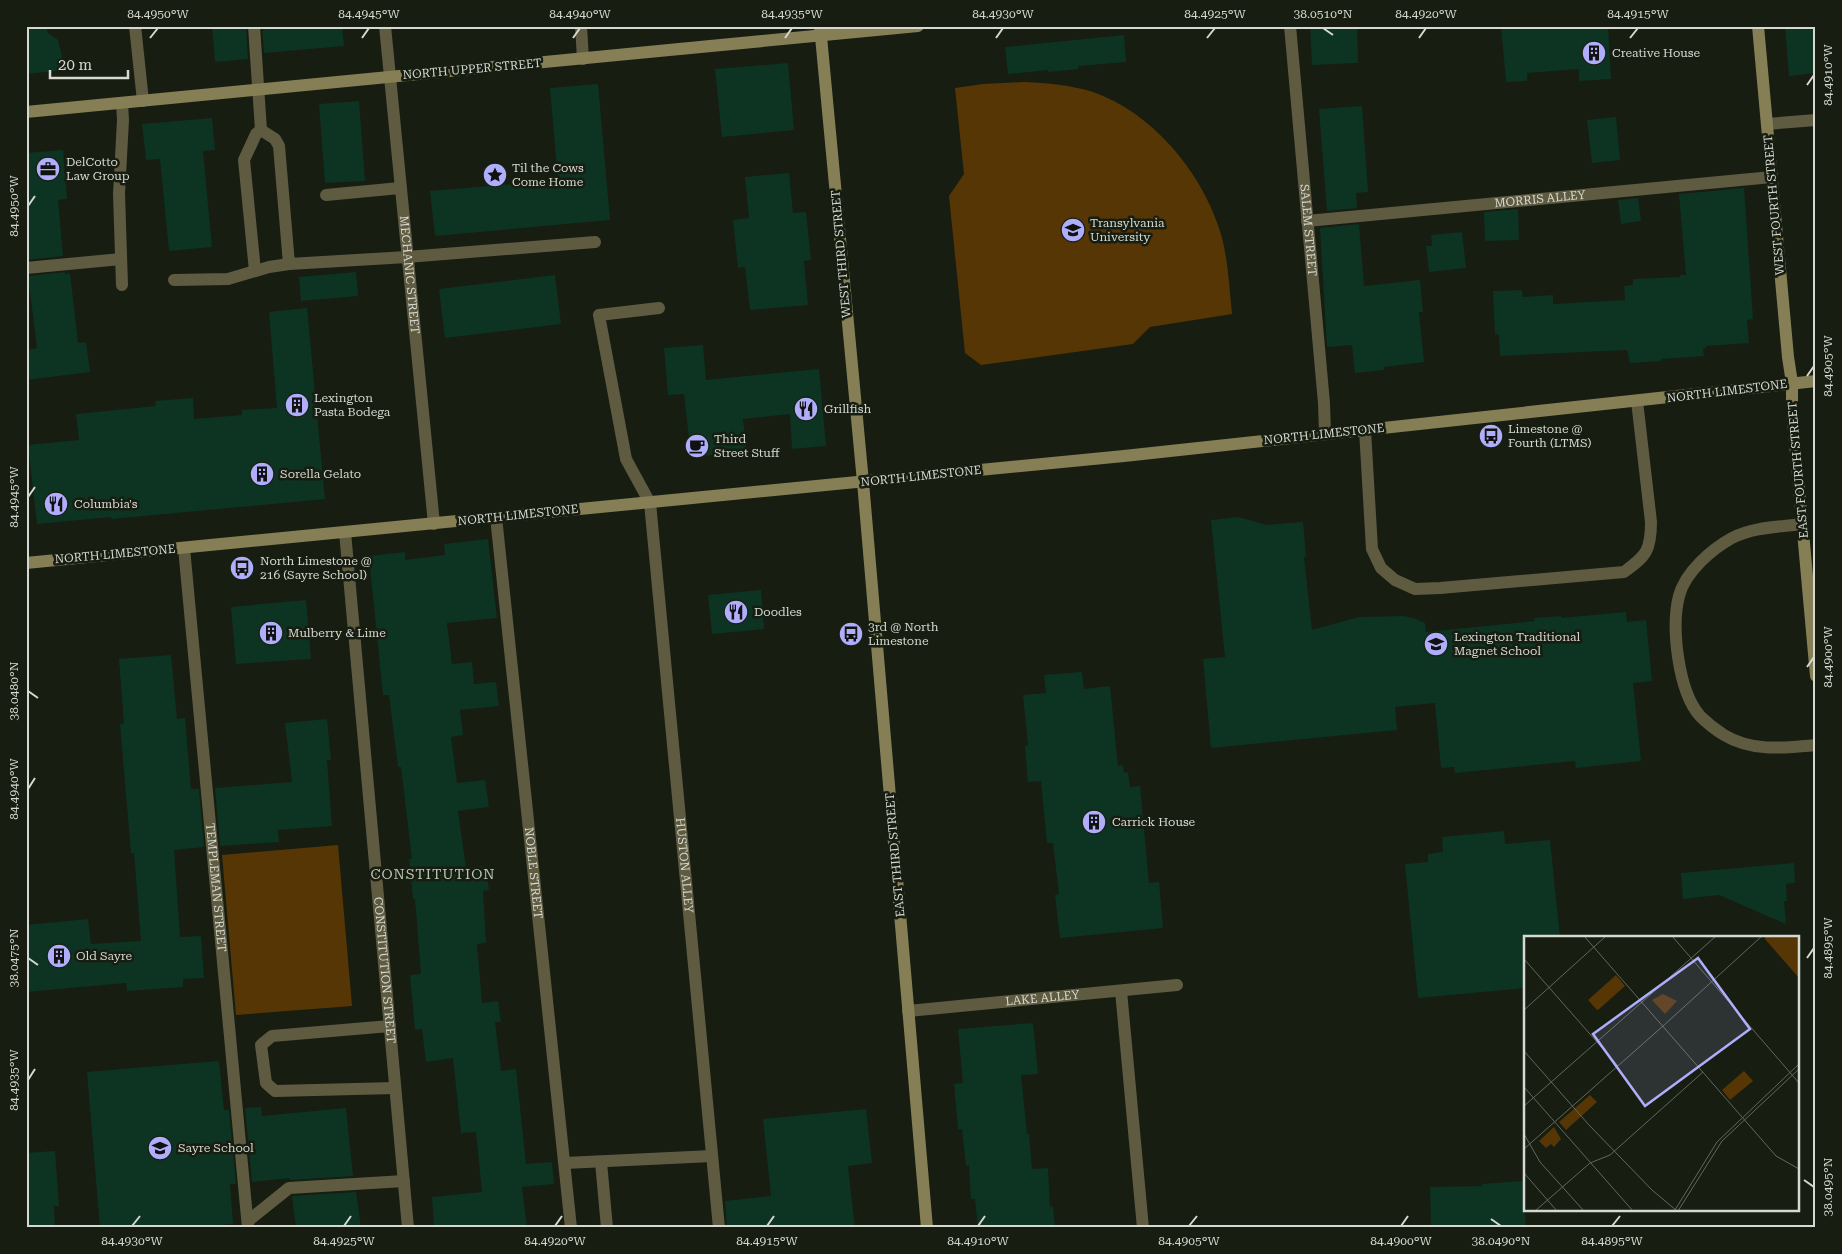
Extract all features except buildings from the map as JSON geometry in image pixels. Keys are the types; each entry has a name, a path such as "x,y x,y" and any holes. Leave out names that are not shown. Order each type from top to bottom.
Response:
{"main road":[{"name":"NORTH UPPER STREET","path":"26,112 583,59 820,31 918,26"},
{"name":"WEST FOURTH STREET","path":"1758,26 1788,357 1792,383"},
{"name":"WEST THIRD STREET","path":"820,31 863,482"},
{"name":"NORTH LIMESTONE","path":"26,563 1124,456 1816,380"},
{"name":"EAST FOURTH STREET","path":"1792,383 1802,524 1812,585 1816,676"},
{"name":"EAST THIRD STREET","path":"863,482 927,1228"}],"street":[{"path":"135,26 143,101"},
{"path":"254,26 261,130"},
{"name":"MECHANIC STREET","path":"384,26 434,524"},
{"path":"581,26 583,59"},
{"name":"SALEM STREET","path":"1290,26 1324,403 1325,434"},
{"path":"122,103 119,194 122,285"},
{"path":"1767,124 1816,120"},
{"path":"261,130 276,139 279,146 289,264"},
{"path":"255,271 244,160 256,134 261,130"},
{"name":"MORRIS ALLEY","path":"1307,221 1772,177"},
{"path":"326,195 400,188"},
{"path":"174,280 228,279 269,266 289,264 595,242"},
{"path":"26,268 121,259"},
{"path":"650,503 626,460 599,315 659,308"},
{"path":"1365,430 1372,549 1381,568 1396,580 1415,589 1624,572 1643,558 1651,540 1637,401"},
{"name":"HUSTON ALLEY","path":"650,503 719,1228"},
{"name":"NOBLE STREET","path":"496,517 571,1228"},
{"path":"1802,524 1755,530 1733,537 1714,550 1693,570 1680,594 1675,628 1686,691 1699,716 1724,735 1756,747 1788,748 1816,744"},
{"name":"CONSTITUTION STREET","path":"345,532 408,1228"},
{"name":"TEMPLEMAN STREET","path":"184,548 248,1224"},
{"name":"LAKE ALLEY","path":"908,1011 1177,985"},
{"path":"1121,991 1143,1228"},
{"path":"390,1026 272,1036 261,1045 266,1083 275,1091 395,1088"},
{"path":"565,1163 712,1156"},
{"path":"600,1162 607,1228"},
{"path":"248,1224 289,1188 404,1181"}],"shaded area":[{"path":"1025,82 1076,88 1093,92 1114,101 1153,129 1171,146 1199,185 1211,206 1219,228 1226,259 1232,314 1150,327 1133,344 981,365 965,353 949,196 964,174 955,88 983,84"},
{"path":"338,845 352,1006 236,1015 222,855"}],"place":[{"name":"Creative House","path":"1594,53"},
{"name":"DelCotto Law Group","path":"48,169"},
{"name":"Til the Cows Come Home","path":"495,175"},
{"name":"Transylvania University","path":"1073,230"},
{"name":"Lexington Pasta Bodega","path":"297,405"},
{"name":"Grillfish","path":"806,409"},
{"name":"Limestone @ Fourth (LTMS)","path":"1491,436"},
{"name":"Third Street Stuff","path":"697,446"},
{"name":"Sorella Gelato","path":"262,474"},
{"name":"Columbia's","path":"56,504"},
{"name":"North Limestone @ 216 (Sayre School)","path":"242,568"},
{"name":"Doodles","path":"736,612"},
{"name":"Mulberry & Lime","path":"271,633"},
{"name":"3rd @ North Limestone","path":"851,634"},
{"name":"Lexington Traditional Magnet School","path":"1436,644"},
{"name":"Carrick House","path":"1094,822"},
{"name":"Old Sayre","path":"59,956"},
{"name":"Sayre School","path":"160,1148"}],"district":[{"name":"CONSTITUTION","path":"433,874"}]}
